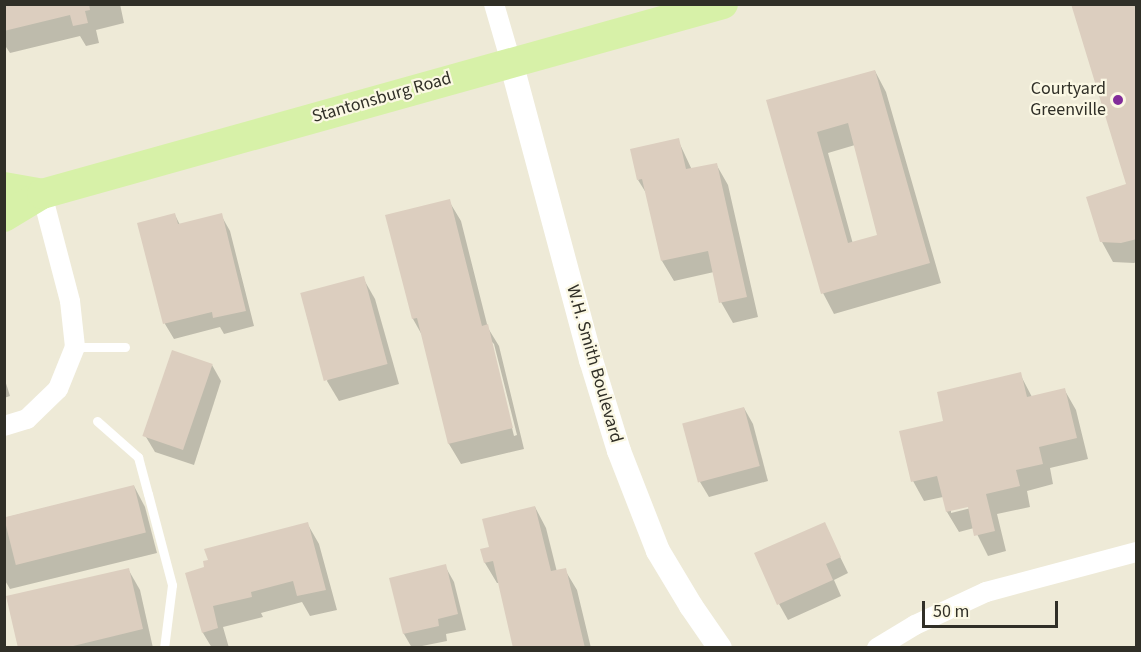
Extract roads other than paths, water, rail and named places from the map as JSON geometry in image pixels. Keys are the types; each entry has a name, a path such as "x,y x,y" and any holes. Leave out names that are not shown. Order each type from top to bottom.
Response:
{"main road":[{"name":"Stantonsburg Road","path":"4,217 42,194 723,4"},
{"name":"Stantonsburg Road","path":"4,187 42,194"}],"street":[{"path":"494,4 511,62"},
{"name":"W.H. Smith Boulevard","path":"511,62 591,360 619,451 658,551 691,606 720,648"},
{"path":"4,426 27,419 58,389 75,347 70,301 42,194"},
{"path":"877,648 915,625 986,592 1137,552"}],"lane":[{"path":"75,347 125,347"},
{"path":"97,421 138,457 172,585 164,648"}],"place":[{"name":"Courtyard Greenville","path":"1118,100"}]}
